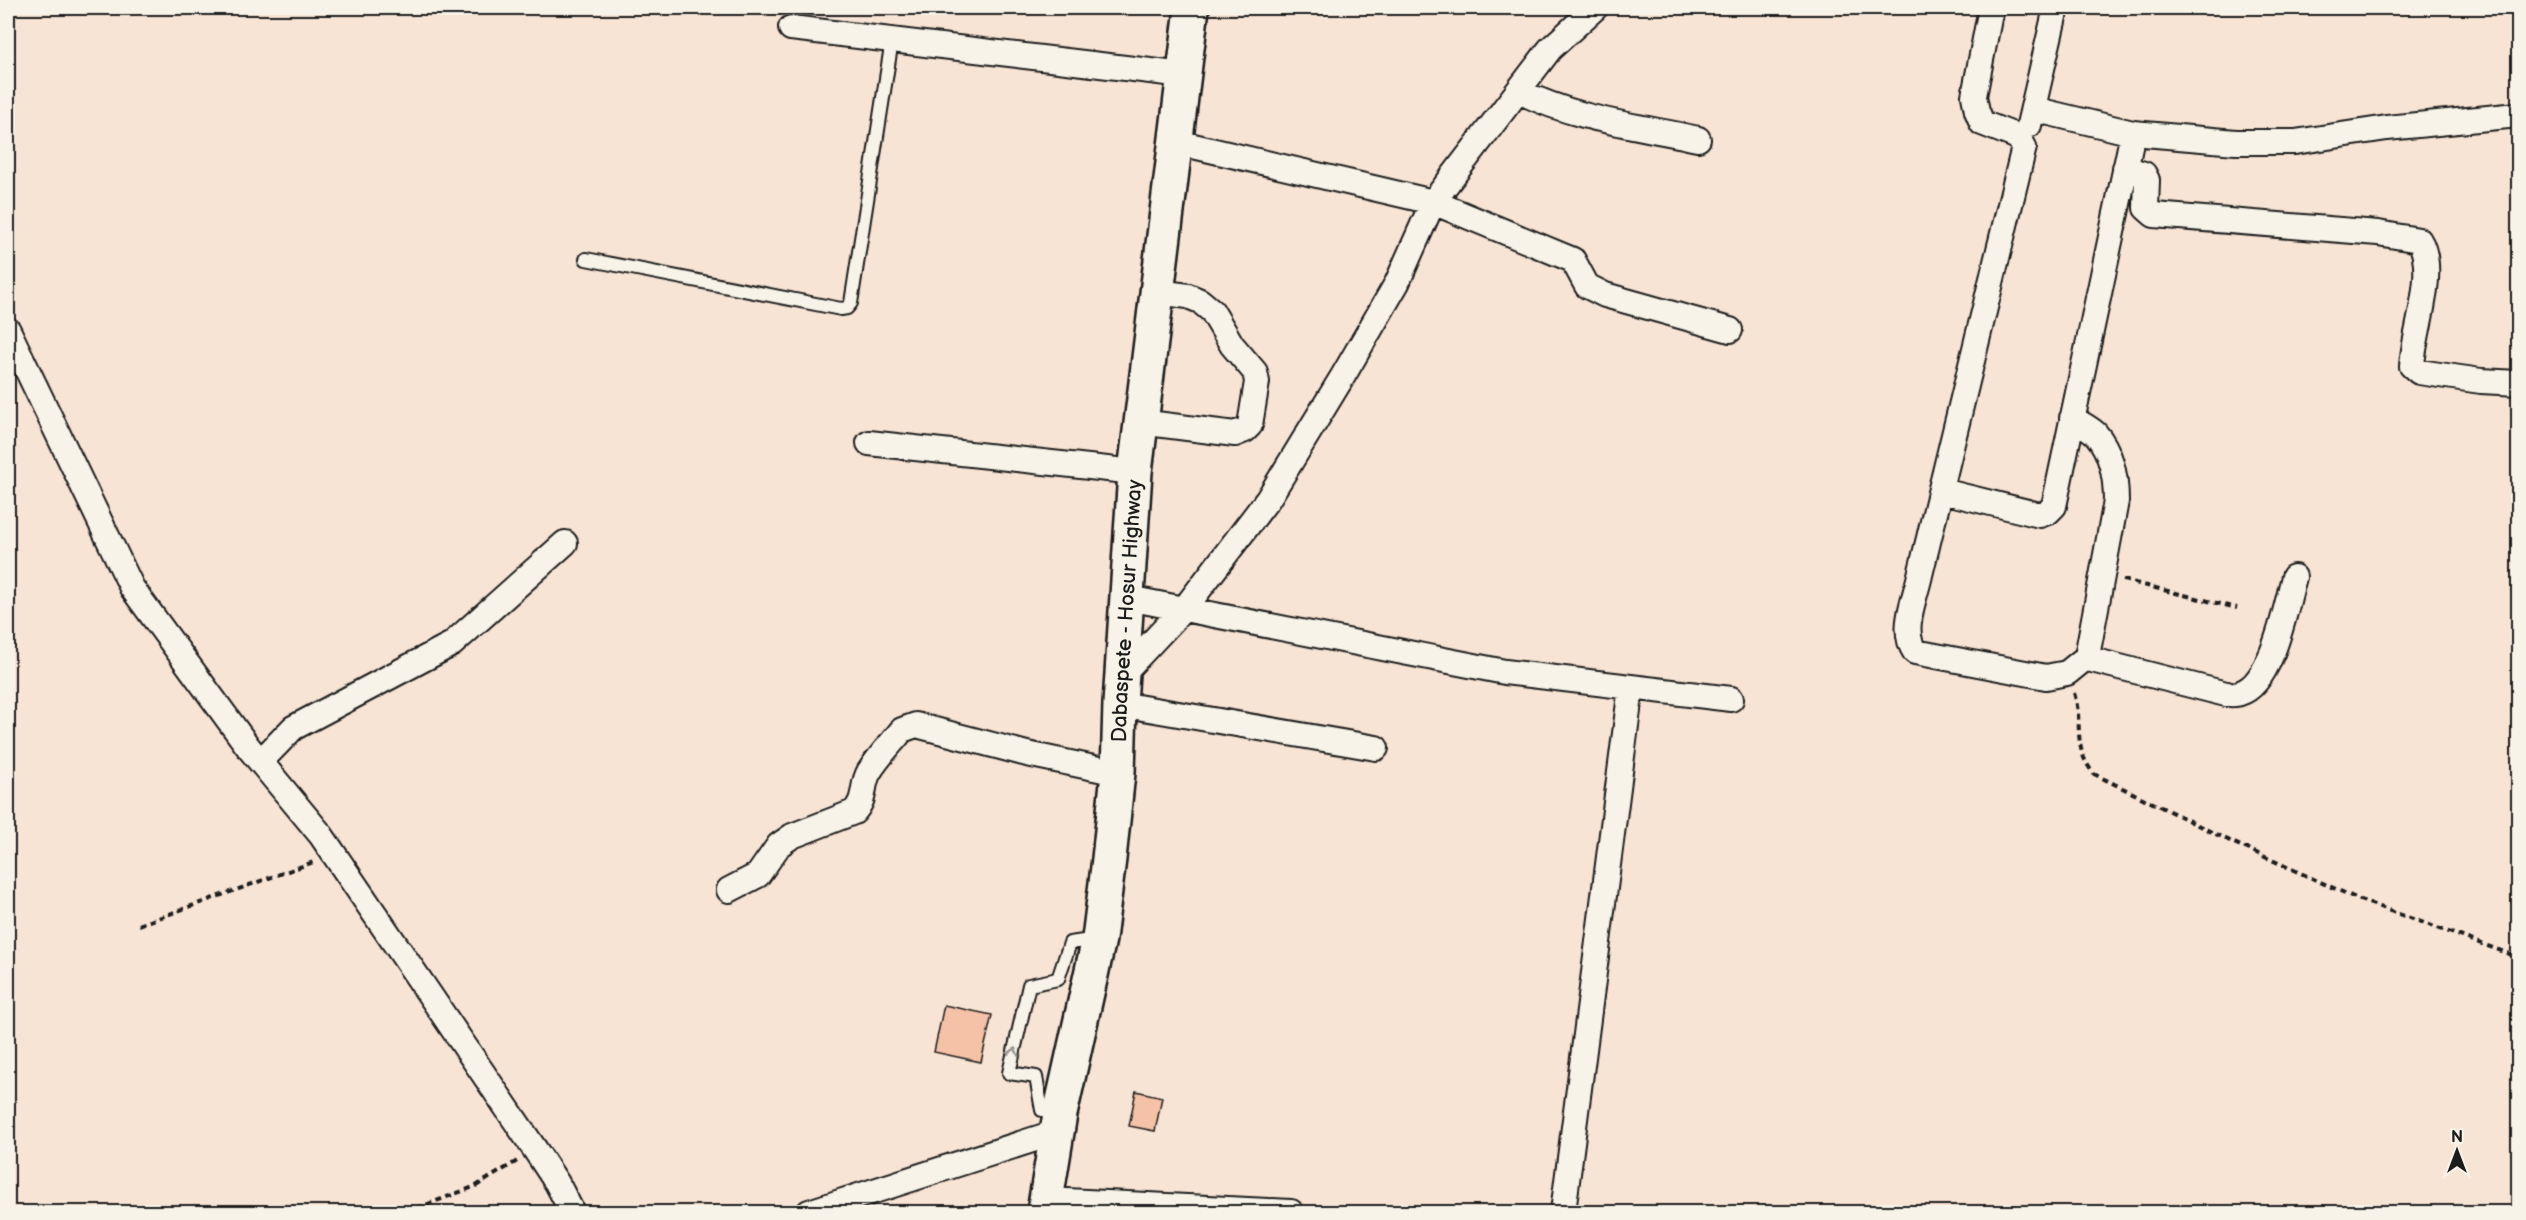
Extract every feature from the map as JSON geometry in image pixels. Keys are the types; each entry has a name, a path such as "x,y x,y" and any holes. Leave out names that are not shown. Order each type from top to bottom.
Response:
{"highway":[{"name":"Dabaspete - Hosur Highway","path":"1045,1206 1059,1123 1099,939 1118,773 1120,704 1124,672 1135,472 1191,8"}],"street":[{"path":"1124,672 1188,604 1268,499 1397,283 1433,202 1550,49 1594,8"},
{"path":"1991,8 1974,96 1977,111 1983,123 2018,137 2024,147"},
{"path":"2056,8 1907,632 1909,643 1915,652 2046,677 2067,673 2088,656 2116,501 2116,485 2110,459 2095,434 2072,418"},
{"path":"791,28 1184,75"},
{"path":"1520,91 1548,105 1589,118 1637,125 1698,139"},
{"path":"2033,109 2133,133 2236,142 2295,142 2387,128 2518,115"},
{"path":"1942,491 2040,515 2048,512 2054,506 2133,133"},
{"path":"1176,142 1433,202 1573,260 1587,286 1605,295 1730,330"},
{"path":"2125,168 2144,174 2147,180 2146,208 2154,215 2379,233 2419,240 2425,249 2426,273 2412,366 2419,372 2481,381 2518,383"},
{"path":"1140,422 1235,434 1245,430 1250,424 1257,382 1255,372 1232,345 1212,311 1188,296 1158,292"},
{"path":"8,330 132,588 249,748 334,854 557,1183 572,1212"},
{"path":"869,443 1135,472"},
{"path":"261,761 294,728 452,644 565,543"},
{"path":"2088,656 2092,660 2226,694 2239,694 2250,688 2270,663 2294,577"},
{"path":"1128,598 1505,672 1731,699"},
{"path":"1567,1212 1631,687"},
{"path":"1120,704 1376,748"},
{"path":"729,890 758,875 780,845 792,836 854,812 864,795 867,775 902,730 908,726 916,725 1118,773"},
{"path":"809,1212 1059,1123"},
{"path":"1045,1206 1291,1212"}],"lane":[{"path":"586,259 841,309 847,308 851,303 892,40"},
{"path":"1059,1123 1042,1110 1036,1077 1009,1072 1029,985 1058,979 1070,943 1099,939"}],"path":[{"path":"2102,575 2237,608"},
{"path":"2067,673 2079,718 2079,749 2084,762 2094,774 2232,842 2360,900 2518,957"},
{"path":"139,925 334,854"},
{"path":"406,1212 476,1186 506,1170 535,1150"}],"building":[{"path":"944,1005 992,1015 981,1062 934,1052"},
{"path":"1136,1091 1162,1097 1155,1131 1129,1126"}]}
